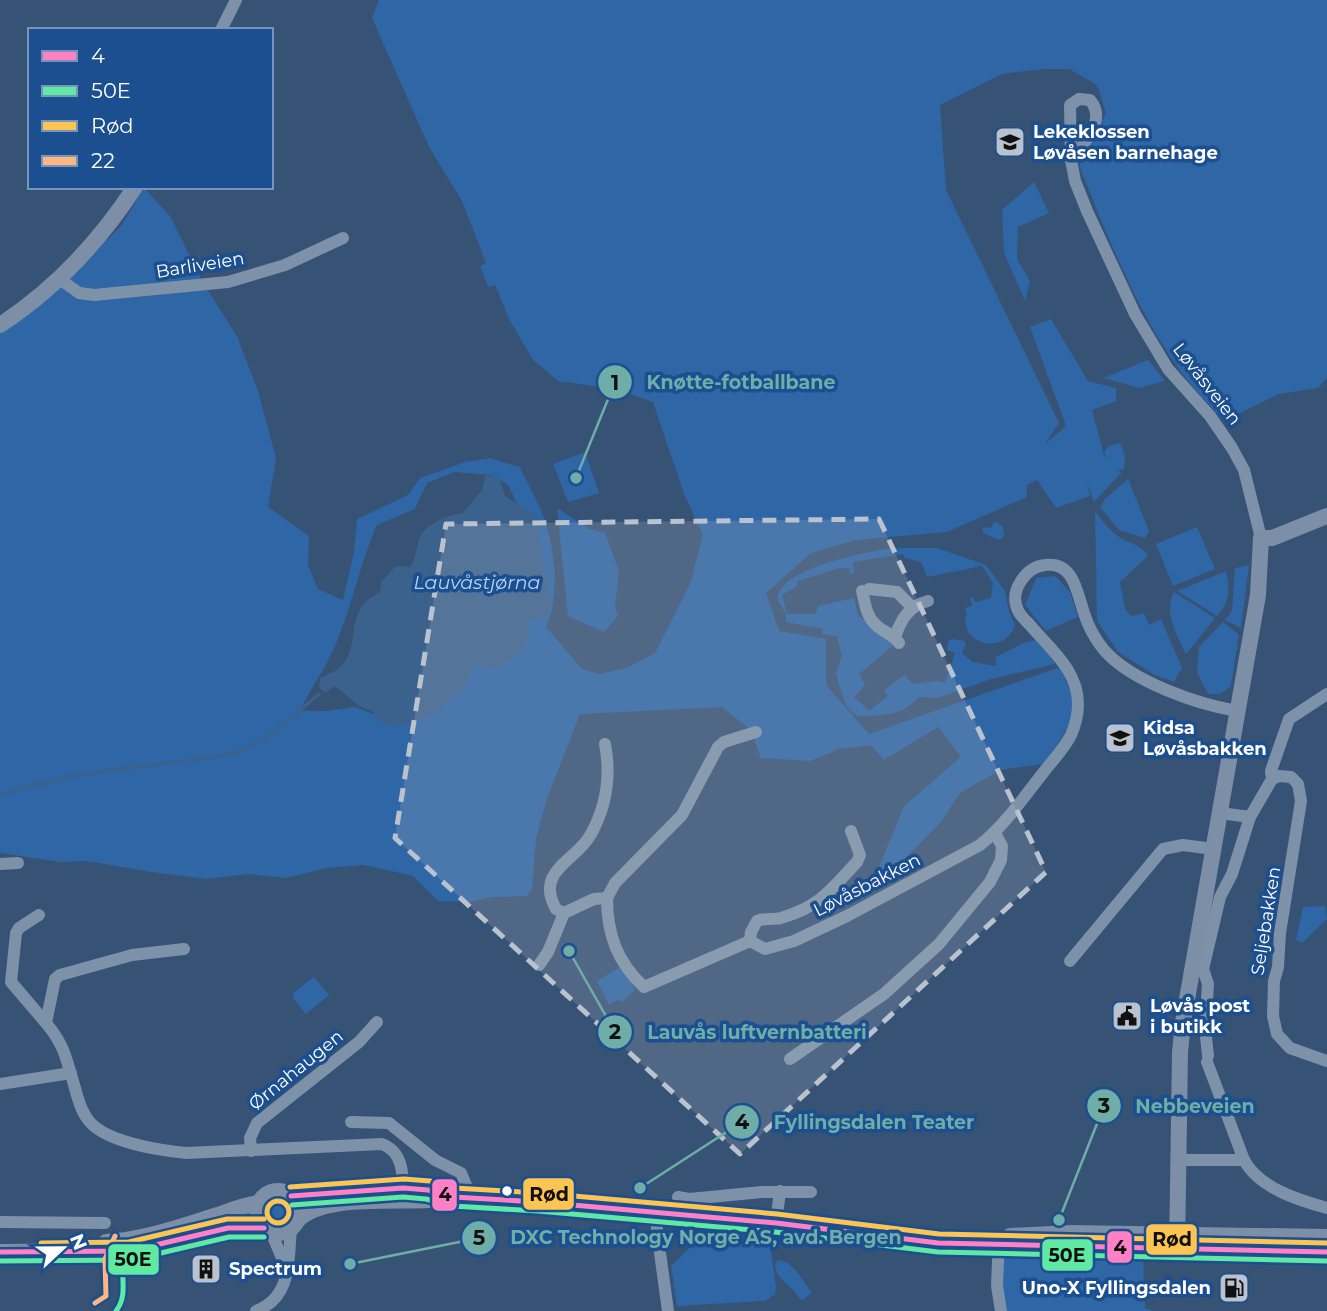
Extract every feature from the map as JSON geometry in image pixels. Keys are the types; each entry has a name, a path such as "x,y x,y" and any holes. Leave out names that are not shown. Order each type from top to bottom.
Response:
{"main road":[{"path":"0,325 61,280 107,227 134,189"},
{"path":"1261,538 1272,538 1327,516"},
{"name":"Løvåsveien","path":"1182,1240 1178,1160 1183,1022 1258,595 1261,538"},
{"path":"0,1252 130,1251 228,1228 281,1233 294,1225 306,1212 324,1206 428,1190 459,1197 776,1223 938,1243 1327,1237"},
{"path":"268,1230 258,1216 259,1203 266,1195 276,1192 290,1196 403,1195"},
{"path":"290,1196 298,1208 294,1225"},
{"path":"0,1242 121,1241 259,1203"},
{"path":"1182,1240 1327,1252"}],"street":[{"path":"222,28 236,0"},
{"name":"Løvåsveien","path":"1071,160 1075,181 1087,211 1135,314 1168,369 1210,416 1244,470 1261,538"},
{"name":"Barliveien","path":"61,280 79,293 94,295 228,282 285,265 343,237"},
{"name":"Løvåsbakken","path":"750,940 765,950 806,936 970,851 995,833 1064,747 1074,726 1078,709 1072,675 1016,606 1016,596 1023,578 1037,567 1046,564 1057,566 1069,575 1079,591 1083,612 1097,640 1113,659 1128,670 1173,691 1237,711"},
{"path":"913,608 897,592 865,590 866,608 874,624 897,640 902,618 913,608 928,601"},
{"path":"1327,694 1289,719 1271,771 1272,779 1250,817 1232,874 1220,897 1203,969 1208,984 1205,1027 1207,1059 1244,1160 1248,1167 1274,1188 1327,1208"},
{"path":"539,965 564,913 594,899 607,898 615,883 682,815 718,747 756,732"},
{"path":"564,913 560,912 553,902 550,887 553,874 584,845 592,832 608,786 609,770 605,744"},
{"name":"Seljebakken","path":"1272,779 1279,776 1290,777 1298,785 1301,801 1280,933 1278,967 1273,981 1275,1025 1277,1034 1290,1048 1327,1061"},
{"path":"1220,813 1250,817"},
{"name":"Løvåsbakken","path":"750,940 757,921 786,917 826,896 860,855 851,831"},
{"path":"790,1059 884,994 939,944 990,883 1002,853 1002,846 995,833"},
{"path":"1070,961 1163,849 1183,845 1213,849"},
{"path":"0,864 18,863"},
{"name":"Løvåsbakken","path":"607,898 611,939 631,972 644,987 750,940"},
{"path":"39,915 16,933 11,982 65,1050 84,1113 90,1122 107,1135 164,1151 186,1153 382,1144 391,1147 399,1159 403,1195"},
{"path":"46,1023 55,979 60,975 132,955 184,949"},
{"name":"Ørnahaugen","path":"251,1151 250,1138 257,1123 359,1042 377,1022"},
{"path":"0,1084 71,1073"},
{"path":"351,1122 389,1123 435,1160 461,1172 466,1185 459,1197"},
{"path":"1178,1160 1244,1160"},
{"path":"776,1223 780,1191"},
{"path":"678,1197 690,1199 780,1191 811,1192"},
{"path":"657,1213 668,1311"},
{"path":"0,1222 105,1223"},
{"path":"256,1311 270,1305 284,1287 294,1225"},
{"path":"268,1230 286,1269"},
{"path":"999,1241 997,1286 1001,1311"}],"highlighted area":[{"path":"879,519 1046,872 740,1154 395,838 446,524"}],"shaded area":[{"path":"379,0 1327,0 1327,378 1318,388 1279,394 1224,421 1181,372 1150,323 1112,245 1079,165 1106,113 1097,85 1069,69 1002,74 940,105 946,190 1059,423 1045,444 1066,426 1030,327 1051,319 1088,381 1116,388 1116,401 1092,410 1105,459 1105,451 1109,446 1120,443 1125,456 1124,469 1116,470 1122,472 1094,502 1087,483 1090,496 1056,508 1037,480 1027,485 1027,497 947,532 856,540 811,553 766,593 779,631 826,639 826,685 869,734 1060,667 1078,709 1043,764 1000,770 960,793 940,823 867,897 904,806 961,757 938,727 884,760 871,745 839,749 810,761 761,758 751,730 722,707 580,714 546,801 536,839 532,888 527,896 491,897 471,902 438,901 413,876 364,865 327,868 286,878 248,874 207,879 87,861 60,862 0,853 0,330 53,293 121,226 143,189 170,216 202,281 237,336 258,391 276,458 268,507 309,536 308,565 318,589 343,600 354,552 357,519 408,495 420,478 465,462 490,458 520,467 546,523 554,562 555,588 546,627 582,669 599,674 627,668 655,653 690,584 703,535 684,494 653,402 615,389 558,381 533,360 508,317 495,285 488,287 480,266 486,263 462,201 429,147 372,18","holes":["455,472 491,475 508,485 539,549 396,722 354,707 300,711 336,644 377,525 415,509 427,483"]},
{"path":"1034,182 1049,213 1018,227 1017,259 1030,281 1025,301 1004,253 1002,210"},
{"path":"1148,360 1165,381 1139,388 1103,378"},
{"path":"585,452 599,493 568,502 553,464"},
{"path":"1128,479 1149,531 1145,538 1119,530 1100,507 1105,499"},
{"path":"557,508 589,529 605,533 619,571 615,607 618,616 604,632 568,616"},
{"path":"1095,511 1115,534 1139,547 1148,556 1120,582 1125,609 1131,616 1144,613 1149,625 1161,619 1182,668 1174,682 1155,675 1118,652 1097,621"},
{"path":"994,522 1004,530 1004,536 999,540 983,533 983,527 991,528"},
{"path":"1197,527 1215,569 1173,586 1156,544"},
{"path":"894,548 937,548 986,565 1005,591 1015,625 1007,638 995,643 981,642 968,631 965,608 972,606 970,597 973,597 975,602 991,598 993,583 982,566 927,577 921,562 905,558 903,554 853,562 854,573 850,574 849,568 839,568 798,581 796,587 782,595 787,614 816,614 818,606 854,598 858,615 894,645 859,674 865,685 854,697 869,711 888,696 884,690 904,675 913,684 937,681 945,683 955,653 947,650 948,642 952,639 964,641 966,644 962,653 973,662 996,666 996,657 1035,640 1047,651 1055,664 991,679 937,698 919,697 912,704 891,714 857,716 847,707 836,673 842,656 837,636 822,634 823,629 786,622 786,614 777,599 781,589 801,573 851,556"},
{"path":"1249,565 1241,628 1225,620 1232,611 1235,568"},
{"path":"1226,571 1228,595 1217,616 1177,591"},
{"path":"1055,576 1070,592 1078,617 1046,631 1025,605 1036,578"},
{"path":"1174,592 1215,618 1186,654 1171,615"},
{"path":"1223,622 1239,635 1231,686 1220,694 1208,694 1197,673 1199,647"},
{"path":"1325,906 1327,919 1302,943 1296,940 1303,907"},
{"path":"623,965 635,990 623,1001 617,1000 609,1005 597,981"},
{"path":"314,977 329,995 306,1014 294,999 293,993"},
{"path":"278,1197 284,1198 292,1206 292,1218 284,1226 278,1227 272,1226 264,1218 263,1212 264,1206 272,1198"},
{"path":"696,1242 770,1245 775,1294 765,1301 677,1306 671,1266"},
{"path":"999,1246 1071,1247 1143,1257 1145,1308 1154,1311 1001,1311"},
{"path":"778,1260 794,1268 812,1292 802,1301 778,1275 775,1264"}],"water":[{"name":"Lauvåstjørna","path":"485,475 499,477 505,496 537,516 551,598 549,615 530,621 526,646 496,670 475,664 464,688 432,715 399,727 378,722 372,711 359,706 335,686 325,693 319,688 320,678 338,669 347,658 360,609 380,592 381,582 396,566 410,567 421,534 426,529 444,518 463,513 482,490"}],"waterway":[{"path":"0,794 72,776 233,754 268,736 319,694"}],"transit line":[{"name":"Rød","path":"290,1187 404,1179 430,1181 454,1188 777,1214 939,1234 1327,1243"},
{"name":"4","path":"291,1196 403,1188 428,1190 453,1197 776,1223 938,1243 1327,1252"},
{"name":"50E","path":"292,1205 403,1197 426,1199 452,1206 775,1232 938,1252 1327,1261"},
{"name":"Rød","path":"278,1201 286,1204 289,1212 286,1220 278,1223 270,1220 267,1212 270,1204 278,1201"},
{"name":"Rød","path":"41,1243 129,1242 227,1219 264,1219"},
{"name":"4","path":"0,1252 130,1251 228,1228 264,1228"},
{"name":"22","path":"95,1303 106,1296 105,1259 115,1236"},
{"name":"50E","path":"0,1261 131,1260 229,1237 264,1237"},
{"name":"50E","path":"116,1311 122,1296 124,1257 127,1249 140,1245"}],"place":[{"name":"Lekeklossen Løvåsen barnehage","path":"1010,142"},
{"name":"Knøtte-fotballbane","path":"576,478"},
{"name":"Kidsa Løvåsbakken","path":"1120,738"},
{"name":"Lauvås luftvernbatteri","path":"569,951"},
{"name":"Løvås post i butikk","path":"1127,1016"},
{"name":"Fyllingsdalen Teater","path":"640,1188"},
{"name":"Nebbeveien","path":"1059,1220"},
{"name":"DXC Technology Norge AS, avd. Bergen","path":"350,1264"},
{"name":"Spectrum","path":"206,1269"},
{"name":"Uno-X Fyllingsdalen","path":"1234,1288"}]}
